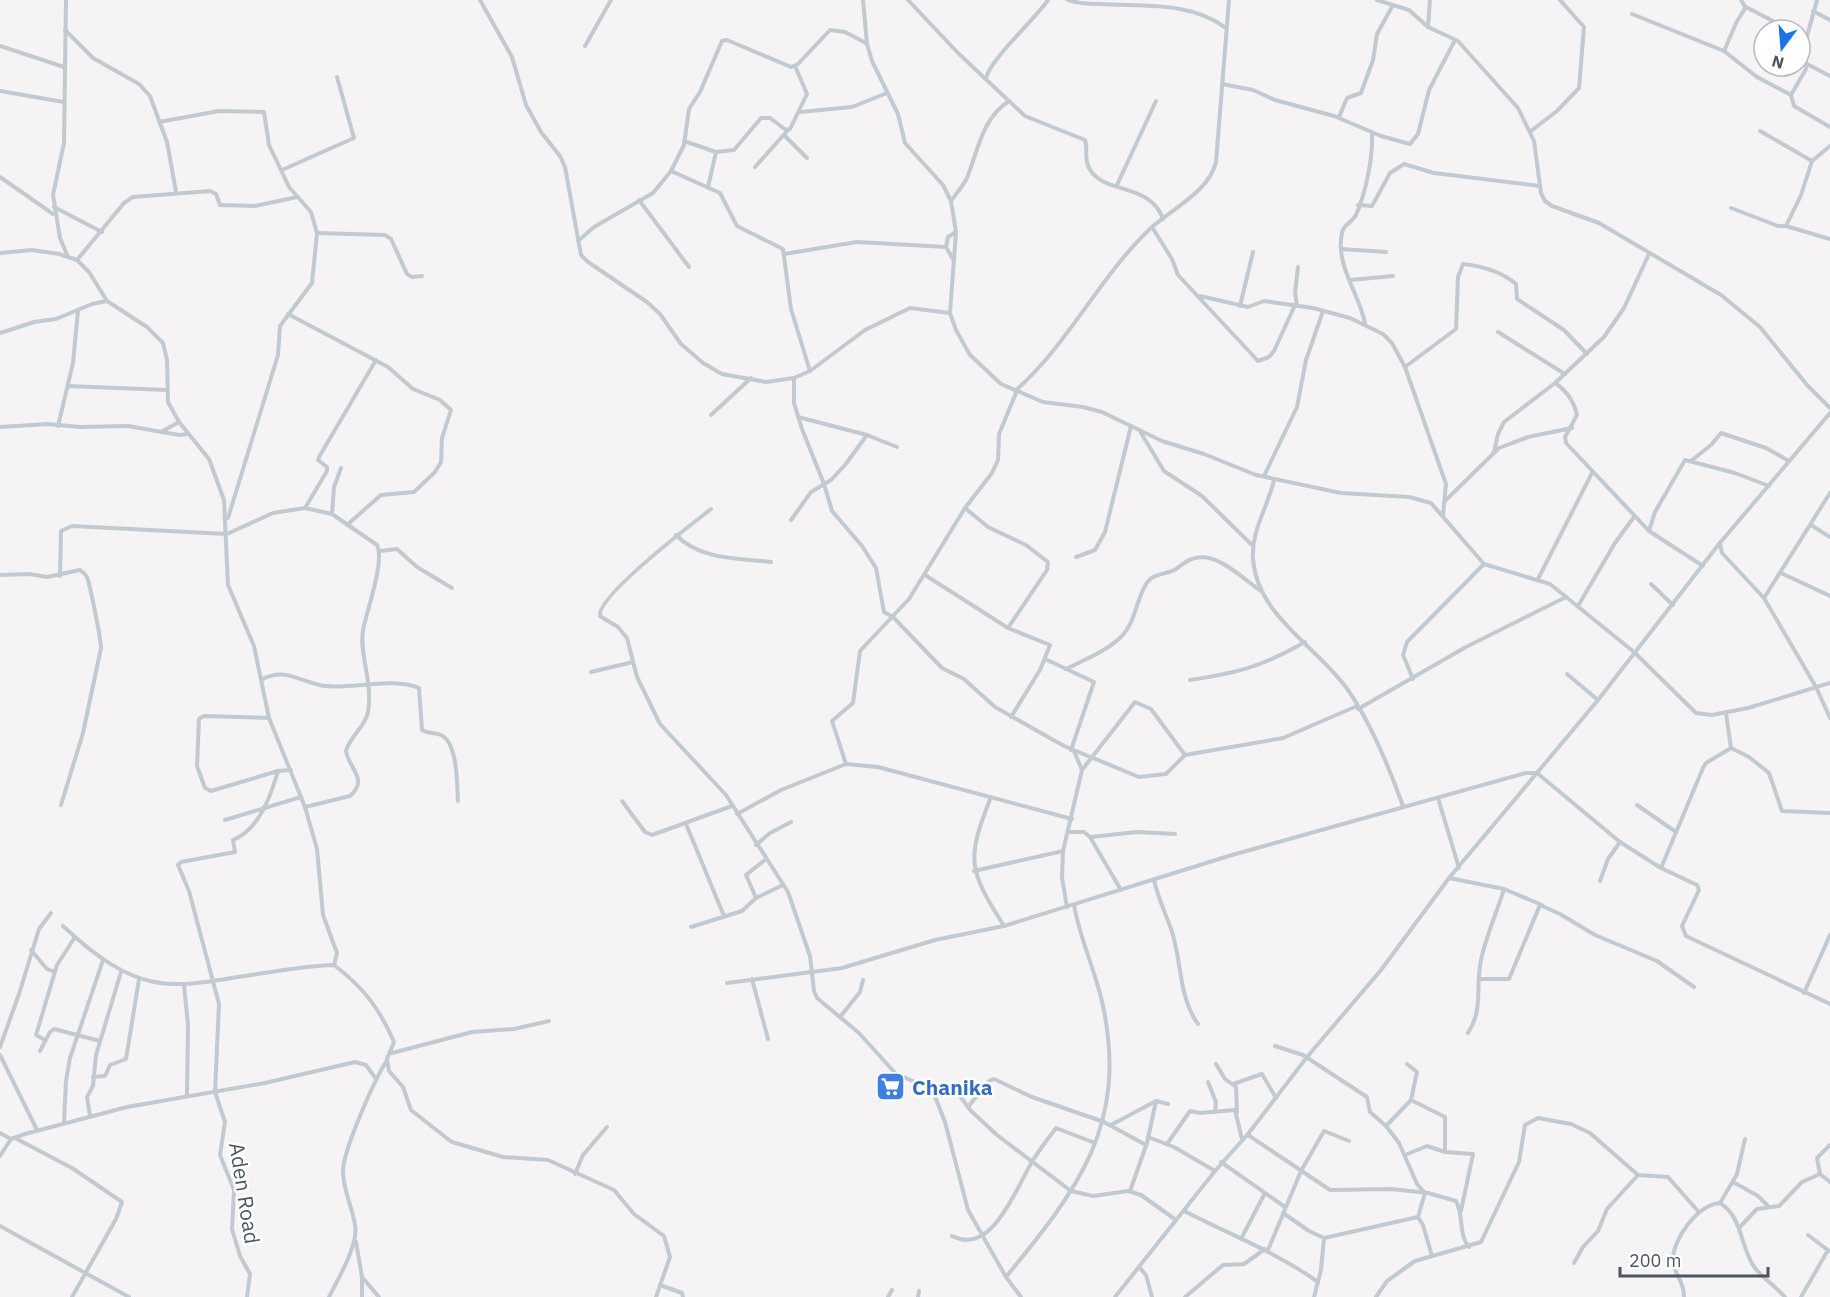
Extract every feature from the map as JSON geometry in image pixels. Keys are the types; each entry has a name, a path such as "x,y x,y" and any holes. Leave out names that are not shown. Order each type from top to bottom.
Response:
{"street":[{"path":"66,0 64,143 53,195 54,214 68,257"},
{"path":"480,0 512,57 526,105 565,167 576,217 578,248 588,262 647,302 660,314 689,352 722,374 766,382 794,378 810,371 865,330 910,308 950,313"},
{"path":"585,46 610,0"},
{"path":"863,0 867,44 877,75 898,114 905,144 942,185 951,201 956,232 950,313 970,355 984,370 1015,392 1043,402 1083,407 1162,441 1274,480 1341,493 1415,498 1431,504 1484,564 1512,575 1538,579 1566,597 1634,652 1696,713 1707,716 1726,712 1830,683"},
{"path":"908,0 1031,120 1085,140 1086,159 1092,172 1148,198 1160,210 1163,219"},
{"path":"986,78 992,65 1036,19 1048,0"},
{"path":"1068,0 1084,3 1176,8 1204,14 1226,28"},
{"path":"846,764 832,721 853,703 858,658 863,645 893,618 925,575 965,508 996,466 999,434 1015,392 1038,370 1114,271 1152,227 1203,185 1214,169 1229,0"},
{"path":"1114,1297 1140,1268 1221,1162 1248,1134 1307,1058 1381,970 1449,878 1598,700 1719,543 1830,411 1745,313 1721,295 1599,223 1552,206 1542,196 1531,131 1518,108 1455,40 1428,27 1409,10 1377,0"},
{"path":"1428,27 1430,0"},
{"path":"1531,131 1568,102 1580,84 1584,27 1565,2 1560,0"},
{"path":"1741,0 1745,7 1767,18"},
{"path":"1811,18 1817,0"},
{"path":"1339,118 1347,98 1361,93 1373,60 1379,27 1393,5"},
{"path":"1724,51 1745,7"},
{"path":"1813,11 1830,20"},
{"path":"1632,14 1724,51 1736,58 1757,77 1791,96 1794,106 1830,127"},
{"path":"64,29 93,58 139,84 152,99 167,142 176,192"},
{"path":"795,66 830,30 846,32 867,44"},
{"path":"578,241 594,227 654,193 671,171 684,141 689,109 700,92 722,41 727,40 784,65 795,66"},
{"path":"1222,84 1253,90 1275,100 1339,118 1404,144 1413,143 1429,90 1455,40"},
{"path":"0,46 64,67"},
{"path":"755,168 784,135 800,112 807,94 795,66"},
{"path":"1812,67 1830,76"},
{"path":"282,170 354,138 337,77"},
{"path":"1791,96 1802,78"},
{"path":"0,90 64,102"},
{"path":"800,112 852,107 887,93"},
{"path":"951,201 965,182 976,149 990,120 1009,101"},
{"path":"1117,185 1156,101"},
{"path":"159,122 219,111 262,111 266,114 269,145 282,170 284,179 316,221 317,233 311,287 288,314 277,334 278,355 227,522"},
{"path":"684,141 716,152 734,150 761,118 770,118 788,130"},
{"path":"1760,131 1812,161"},
{"path":"1365,324 1359,298 1343,264 1341,249 1343,229 1353,219 1368,169 1372,133"},
{"path":"784,135 807,158"},
{"path":"1786,226 1801,195 1812,161 1829,149"},
{"path":"708,188 716,152"},
{"path":"1358,205 1372,206 1390,172 1404,164 1434,173 1540,186"},
{"path":"671,171 722,196 737,226 777,244 784,254 791,309 810,371"},
{"path":"0,177 54,214"},
{"path":"76,260 128,199 176,192 210,191 216,194 218,204 255,206 297,196"},
{"path":"639,200 689,267"},
{"path":"54,207 102,232"},
{"path":"1731,208 1778,226 1786,226 1830,239"},
{"path":"1152,227 1172,259 1178,275 1261,362 1274,351 1296,305 1298,267"},
{"path":"954,261 946,247 948,237 956,232"},
{"path":"317,233 385,235 391,238 407,274 412,277 422,276"},
{"path":"784,254 857,242 946,247"},
{"path":"1341,249 1386,252"},
{"path":"0,253 32,250 76,260 89,272 107,301 160,338 166,350 168,402 179,422 209,459 219,483 227,522 228,585 254,646 263,679 269,718 305,807 317,849 323,915 337,953 334,965"},
{"path":"1240,306 1253,252"},
{"path":"1446,501 1476,474 1494,452 1498,434 1504,422 1555,383 1604,337 1624,308 1649,254"},
{"path":"1405,368 1456,329 1458,277 1463,264 1485,268 1511,279 1516,284 1517,299 1564,330 1587,354"},
{"path":"1350,280 1393,276"},
{"path":"1200,296 1250,307 1264,302 1296,305 1365,324 1387,337 1405,368 1446,484 1443,516"},
{"path":"0,333 34,321 56,319 107,301"},
{"path":"58,426 73,363 78,310"},
{"path":"1264,476 1296,408 1308,351 1323,311"},
{"path":"288,314 376,360 398,374 413,389 444,403 451,412 442,438 441,462 435,472 414,492 381,495 347,525"},
{"path":"1498,332 1565,374"},
{"path":"305,508 327,471 327,467 318,460 319,457 376,360"},
{"path":"711,415 751,378"},
{"path":"794,378 792,387 807,447 824,484 836,519 862,546 876,568 883,610 942,668 964,679 995,707 1073,750 1129,775 1146,778 1166,774 1185,755 1283,738 1358,708 1466,648 1566,597"},
{"path":"1555,383 1564,389 1575,406 1578,416 1565,438 1566,443 1649,531 1703,566"},
{"path":"68,387 167,390"},
{"path":"798,417 867,435 897,447"},
{"path":"161,432 179,422"},
{"path":"0,427 128,426 189,434"},
{"path":"1076,557 1095,550 1105,532 1131,426"},
{"path":"1494,452 1528,437 1572,428"},
{"path":"1140,431 1164,471 1202,496 1253,545"},
{"path":"1690,461 1707,449 1721,433 1766,448 1790,460"},
{"path":"791,520 811,492 824,484 845,465 867,435"},
{"path":"1649,531 1655,512 1683,461 1735,473 1769,486"},
{"path":"332,514 334,487 341,468"},
{"path":"1538,579 1592,473"},
{"path":"1261,591 1255,575 1253,545 1257,525 1271,495 1274,480"},
{"path":"1764,598 1830,493"},
{"path":"60,576 61,531 68,527 227,534 273,513 305,508 332,514 377,545 380,551 362,637 370,685 368,713 351,736 346,751 358,775 357,789 350,796 305,807"},
{"path":"965,508 988,527 1026,545 1048,562 1047,570 1008,627"},
{"path":"711,509 676,535 614,592 599,611 600,616 623,631 633,662 660,724 693,758 732,806 783,885 800,924 817,998 859,1033 896,1074 932,1089 949,1089 957,1092 968,1107 997,1135 1071,1191 1093,1196 1120,1190 1130,1191 1176,1220"},
{"path":"1578,606 1615,543 1634,517"},
{"path":"1810,525 1830,537"},
{"path":"676,535 686,545 708,554 771,562"},
{"path":"1719,543 1722,552 1764,598 1816,687 1830,718"},
{"path":"380,551 397,549 417,567 452,588"},
{"path":"1066,669 1122,635 1130,624 1144,587 1153,576 1175,569 1192,558 1224,564 1261,591 1338,676 1358,708 1388,766 1403,806"},
{"path":"1413,679 1403,655 1407,642 1484,564"},
{"path":"0,575 60,576 80,570 87,577 94,620 101,638 99,658 83,733 61,805"},
{"path":"1780,573 1830,596"},
{"path":"925,575 1008,627 1050,645 1046,659 1011,717"},
{"path":"1652,584 1672,605"},
{"path":"1190,680 1228,675 1265,664 1305,642"},
{"path":"1046,659 1094,683 1073,750 1082,770"},
{"path":"591,672 633,662"},
{"path":"263,679 272,675 285,674 328,686 370,685 419,688 422,730 443,736 452,748 458,801"},
{"path":"1567,674 1598,700"},
{"path":"1067,907 1062,878 1063,850 1082,770 1134,702 1138,701 1151,710 1185,755"},
{"path":"1726,712 1731,748"},
{"path":"269,718 204,716 199,719 197,766 205,789 211,791 278,771 291,770"},
{"path":"1731,748 1749,757 1769,773 1782,811 1830,813"},
{"path":"1661,868 1706,763 1731,748"},
{"path":"737,814 781,790 846,764 878,767 1072,819"},
{"path":"215,1092 221,1016 178,863 235,852 233,840 244,835 266,806 278,771"},
{"path":"727,983 842,968 936,940 1004,926 1403,806 1514,776 1537,773 1620,842 1661,868 1698,887 1682,926 1686,936 1830,1004"},
{"path":"225,820 301,797"},
{"path":"991,797 976,838 974,871 1004,926"},
{"path":"1438,798 1459,868"},
{"path":"622,801 648,835 686,824 732,806"},
{"path":"1638,805 1676,832"},
{"path":"756,845 770,833 790,822"},
{"path":"686,824 724,916"},
{"path":"1069,832 1084,832 1090,837 1121,890"},
{"path":"1090,837 1137,832 1175,834"},
{"path":"1600,880 1608,859 1620,842"},
{"path":"974,871 1063,850"},
{"path":"756,898 746,875 766,859"},
{"path":"1449,878 1504,889 1543,905 1595,935 1657,961 1694,987"},
{"path":"1154,880 1158,902 1171,930 1188,1006 1198,1024"},
{"path":"691,927 742,911 756,898 783,885"},
{"path":"1468,1033 1479,1012 1482,957 1504,889"},
{"path":"1006,1276 1071,1191 1104,1122 1112,1061 1094,971 1074,905"},
{"path":"1479,979 1509,979 1537,908 1543,905"},
{"path":"0,1047 31,950 39,929 51,913"},
{"path":"63,926 103,960 121,972 139,979 183,985 334,965 355,981 374,1002 394,1042 392,1053 376,1079 344,1161 344,1181 355,1222 362,1277 362,1297"},
{"path":"1804,993 1830,935"},
{"path":"45,1040 36,1035 55,972 75,937"},
{"path":"31,950 46,967 55,972"},
{"path":"64,1122 67,1072 77,1035 103,960"},
{"path":"90,1116 87,1097 93,1086 100,1041 121,972"},
{"path":"93,1077 105,1076 111,1064 126,1059 139,979"},
{"path":"752,979 768,1038"},
{"path":"840,1017 860,992 863,980"},
{"path":"183,985 188,1025 187,1096"},
{"path":"392,1053 472,1032 514,1029 549,1021"},
{"path":"40,1051 54,1029 100,1041"},
{"path":"1275,1046 1307,1058 1365,1095 1370,1112 1386,1126 1405,1155 1417,1184 1425,1193"},
{"path":"0,1055 37,1130"},
{"path":"387,1059 388,1068 403,1086 411,1110 452,1142 503,1157 548,1160 614,1191 634,1214 664,1236 670,1257 656,1297"},
{"path":"0,1156 13,1138 37,1130 90,1116 187,1096 355,1062 366,1065 376,1079"},
{"path":"1216,1064 1225,1079 1233,1084 1237,1091 1237,1112 1242,1140"},
{"path":"1386,1126 1411,1100 1417,1072 1407,1064"},
{"path":"1233,1084 1262,1074 1276,1098"},
{"path":"968,1107 989,1081 994,1079 1032,1097 1104,1122 1146,1145"},
{"path":"1208,1082 1216,1102 1215,1112"},
{"path":"932,1089 945,1122 968,1210 1006,1276 1021,1297"},
{"name":"Aden Road","path":"215,1092 225,1120 220,1155 234,1190 232,1229 240,1256 250,1274 247,1297"},
{"path":"1411,1100 1444,1117 1445,1152"},
{"path":"1110,1125 1156,1101 1168,1104"},
{"path":"1130,1191 1146,1145 1156,1101"},
{"path":"1167,1144 1189,1112 1231,1110 1237,1112"},
{"path":"1376,1297 1399,1271 1415,1261 1477,1245 1485,1238 1496,1208 1514,1176 1521,1156 1525,1125 1532,1120 1552,1119 1585,1130 1638,1175 1668,1177 1698,1211"},
{"path":"575,1174 583,1155 607,1127"},
{"path":"952,1236 968,1241 983,1236 1007,1208 1032,1161 1056,1128 1095,1143"},
{"path":"1185,1297 1223,1265 1244,1264 1267,1250 1301,1171 1324,1131 1349,1141"},
{"path":"0,1133 72,1168 121,1200 116,1219 72,1297"},
{"path":"1248,1134 1330,1190 1391,1189 1425,1193 1456,1201 1461,1211"},
{"path":"1148,1137 1167,1144 1215,1171"},
{"path":"1684,1297 1684,1287 1674,1267 1674,1254 1684,1231 1698,1211 1719,1203 1732,1182 1740,1164 1745,1138"},
{"path":"1830,1145 1817,1158 1820,1174 1830,1182"},
{"path":"1405,1155 1425,1146 1445,1152 1469,1153 1474,1156 1461,1211 1464,1240 1469,1247"},
{"path":"1221,1162 1285,1207"},
{"path":"1739,1228 1757,1209 1779,1206 1802,1182 1820,1174"},
{"path":"1575,1263 1583,1247 1598,1231 1607,1209 1638,1175"},
{"path":"1732,1182 1758,1196 1769,1206"},
{"path":"1241,1239 1265,1192"},
{"path":"1425,1193 1418,1217 1423,1225 1432,1256"},
{"path":"1719,1203 1729,1211 1739,1228 1756,1269 1785,1297"},
{"path":"1184,1211 1267,1250 1317,1282"},
{"path":"1283,1213 1309,1231 1324,1238 1418,1217"},
{"path":"0,1226 129,1297"},
{"path":"1801,1297 1829,1251 1808,1235"},
{"path":"1314,1297 1324,1238"},
{"path":"329,1297 356,1241"},
{"path":"1140,1268 1146,1275 1152,1297"},
{"path":"362,1277 379,1297"},
{"path":"660,1285 682,1293 683,1297"},
{"path":"888,1297 892,1290"}],"place":[{"name":"Chanika","path":"891,1087"}]}
